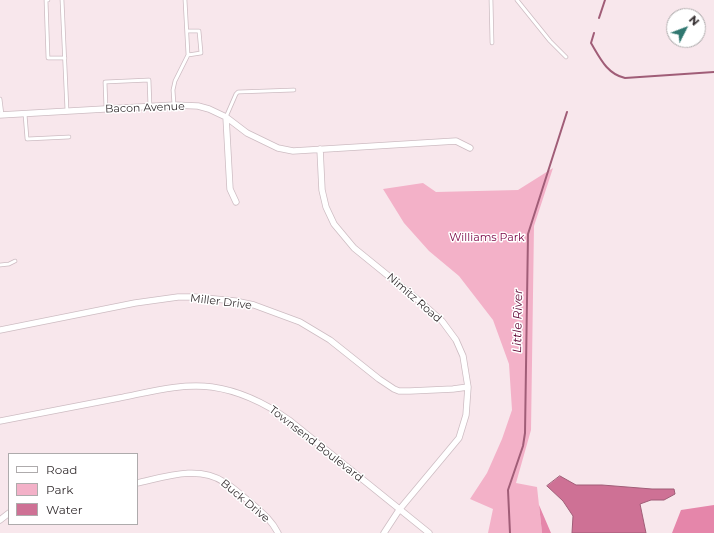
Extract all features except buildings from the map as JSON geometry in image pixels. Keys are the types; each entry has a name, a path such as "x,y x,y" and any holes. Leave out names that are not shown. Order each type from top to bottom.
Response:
{"street":[{"name":"Bacon Avenue","path":"1,115 106,109 198,106 209,109 226,117 247,133 278,148 293,151 456,141 470,148"},
{"path":"226,117 230,189 236,202"},
{"name":"Nimitz Road","path":"320,149 322,190 326,207 334,224 354,248 442,321 456,340 463,356 468,387 466,415 458,438 399,510 384,533"},
{"name":"Miller Drive","path":"0,330 135,303 178,297 235,301 254,305 300,322 330,340 379,379 399,391 468,387"},
{"name":"Townsend Boulevard","path":"0,421 177,386 198,386 225,390 252,397 272,408 295,425 429,533"},
{"name":"Buck Drive","path":"138,483 187,473 196,473 216,477 231,486 263,513 278,533"},
{"path":"0,520 8,514"}],"lane":[{"path":"48,0 46,0 48,58 65,58"},
{"path":"62,0 67,111"},
{"path":"174,106 173,90 175,81 188,55 185,0"},
{"path":"491,0 492,43"},
{"path":"518,0 550,41 566,57"},
{"path":"187,31 199,31 201,54 188,55"},
{"path":"106,109 105,82 149,80 150,107"},
{"path":"226,117 238,92 294,90"},
{"path":"0,99 1,115"},
{"path":"25,114 27,139 69,136"},
{"path":"0,265 9,264 15,261"}],"green space":[{"name":"Williams Park","path":"553,168 534,226 531,430 516,483 537,487 542,533 488,533 493,509 470,499 487,473 502,439 512,410 509,364 493,320 459,276 429,251 404,223 383,189 423,183 436,192 518,190"}],"shaded area":[{"path":"539,505 551,533 542,533"},
{"path":"714,505 714,533 672,533 681,510"}],"water":[{"path":"560,476 576,485 674,489 675,494 664,500 651,500 640,504 646,533 572,533 573,516 563,501 547,486"}],"waterway":[{"name":"Little River","path":"599,18 605,0"},
{"path":"594,33 591,43 601,60 613,73 625,78 714,72"},
{"name":"Little River","path":"510,533 508,490 523,446 525,433 528,234 567,112"}]}
